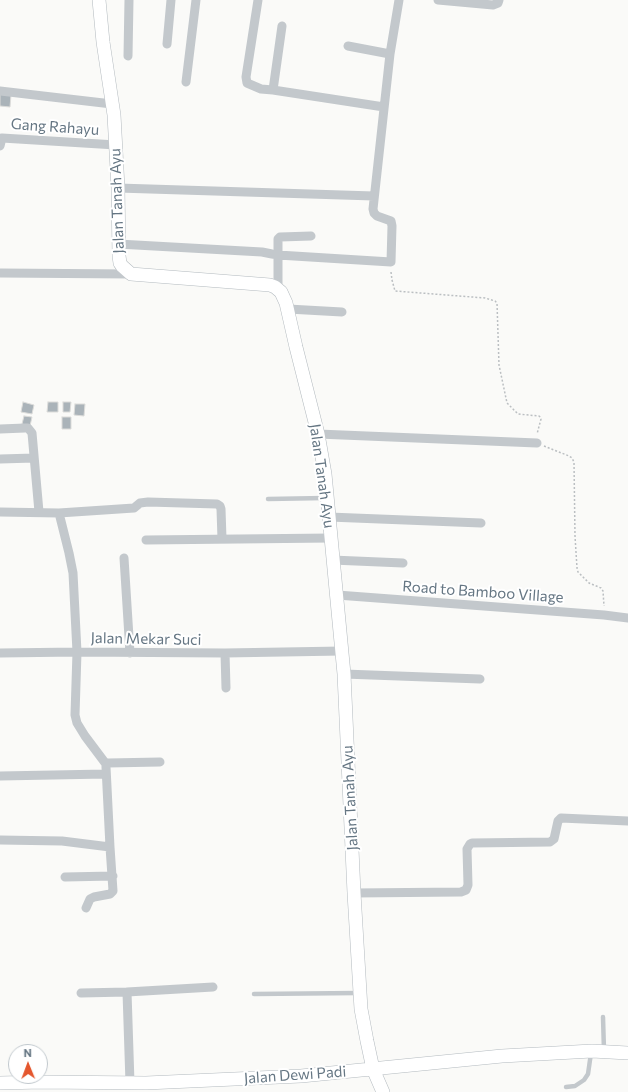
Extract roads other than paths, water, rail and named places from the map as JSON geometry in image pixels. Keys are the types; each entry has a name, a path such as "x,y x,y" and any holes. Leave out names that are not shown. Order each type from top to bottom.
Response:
{"street":[{"name":"Jalan Tanah Ayu","path":"99,0 116,145 118,244 120,263 124,269 131,274 270,285 278,289 283,296 288,309 318,434 325,474 344,674 360,993 363,1024 373,1069 383,1092"},
{"path":"128,56 129,0"},
{"path":"167,44 171,0"},
{"path":"186,82 196,0"},
{"path":"258,0 246,83 261,89 384,107"},
{"path":"118,244 262,252 278,255 391,262 391,221 377,216 373,209 390,54 399,0"},
{"path":"438,0 493,6 498,3 499,0"},
{"path":"273,90 282,26"},
{"path":"348,46 390,54"},
{"path":"0,91 112,104"},
{"name":"Gang Rahayu","path":"0,146 2,138 116,145"},
{"path":"118,188 374,196"},
{"path":"278,289 278,239 311,236"},
{"path":"0,273 131,274"},
{"path":"288,309 342,312"},
{"path":"0,429 25,428 30,430 32,433 39,512"},
{"path":"318,434 537,443"},
{"path":"0,459 34,458"},
{"path":"0,512 59,513 134,508 140,504 148,502 217,504 222,509 222,539"},
{"name":"Jalan Mekar Suci","path":"59,513 73,574 77,652 225,654 342,651"},
{"path":"329,517 481,523"},
{"path":"146,540 331,538"},
{"path":"124,558 130,653"},
{"path":"332,560 403,564"},
{"name":"Road to Bamboo Village","path":"337,595 628,618"},
{"path":"0,653 77,652 75,715 77,723 85,736 106,764 110,847 114,889 112,893 90,899 86,908"},
{"path":"225,654 226,688"},
{"path":"344,674 480,679"},
{"path":"106,764 160,762"},
{"path":"0,776 106,774"},
{"path":"354,893 461,892 466,890 468,885 467,849 472,843 550,842 554,839 558,822 561,818 628,821"},
{"path":"0,840 62,841 110,847"},
{"path":"65,877 113,876"},
{"path":"81,993 213,987"},
{"path":"127,992 130,1083"},
{"name":"Jalan Dewi Padi","path":"0,1083 130,1083 146,1088 301,1076 502,1056 598,1051 628,1053"}],"lane":[{"path":"268,498 327,498"},
{"path":"254,994 360,993"},
{"path":"566,1087 575,1086 584,1080 588,1074 598,1051 603,1017"}]}
